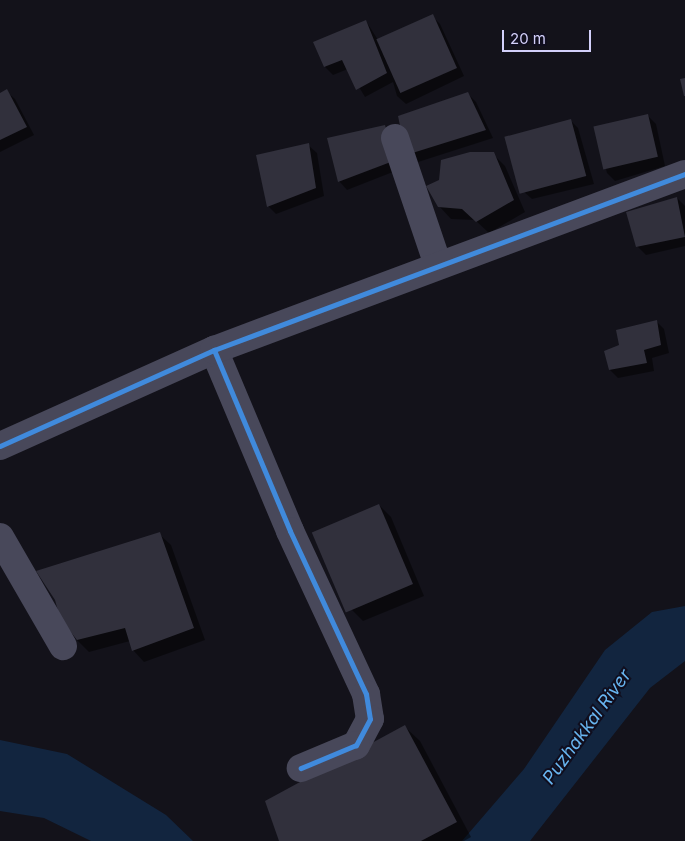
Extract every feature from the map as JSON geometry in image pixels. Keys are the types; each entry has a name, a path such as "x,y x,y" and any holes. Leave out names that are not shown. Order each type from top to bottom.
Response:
{"street":[{"path":"394,138 438,265"},
{"path":"0,446 214,350 685,174"},
{"path":"214,350 290,530 366,694 370,719 356,745 301,768"},
{"path":"0,537 63,646"}],"water":[{"name":"Puzhakkal River","path":"685,606 685,661 650,688 530,841 462,841 524,769 605,650 652,612"},
{"path":"0,740 67,754 166,815 193,841 91,841 44,818 0,811"}],"building":[{"path":"433,14 457,68 400,93 376,39"},
{"path":"366,20 387,73 356,90 342,60 324,67 313,42"},
{"path":"685,78 685,96 684,96 680,79"},
{"path":"7,89 27,127 0,140 0,93"},
{"path":"468,92 486,130 406,155 398,116"},
{"path":"648,114 658,157 603,169 593,127"},
{"path":"571,119 586,176 520,194 504,137"},
{"path":"385,125 396,160 338,182 327,138"},
{"path":"309,143 316,188 267,207 256,155"},
{"path":"470,152 494,152 514,200 476,222 462,209 438,207 426,186 439,180 441,160"},
{"path":"677,197 685,237 636,247 626,212"},
{"path":"657,320 661,345 644,350 647,363 609,370 604,351 619,345 616,330"},
{"path":"379,504 413,584 346,613 312,533"},
{"path":"160,532 194,628 132,651 125,628 77,640 60,618 55,600 36,571"},
{"path":"405,725 457,822 421,841 279,841 265,801"}],"cycle path":[{"path":"0,446 214,350 685,174"},
{"path":"214,350 290,531 366,694 370,719 356,745 301,768"}]}
